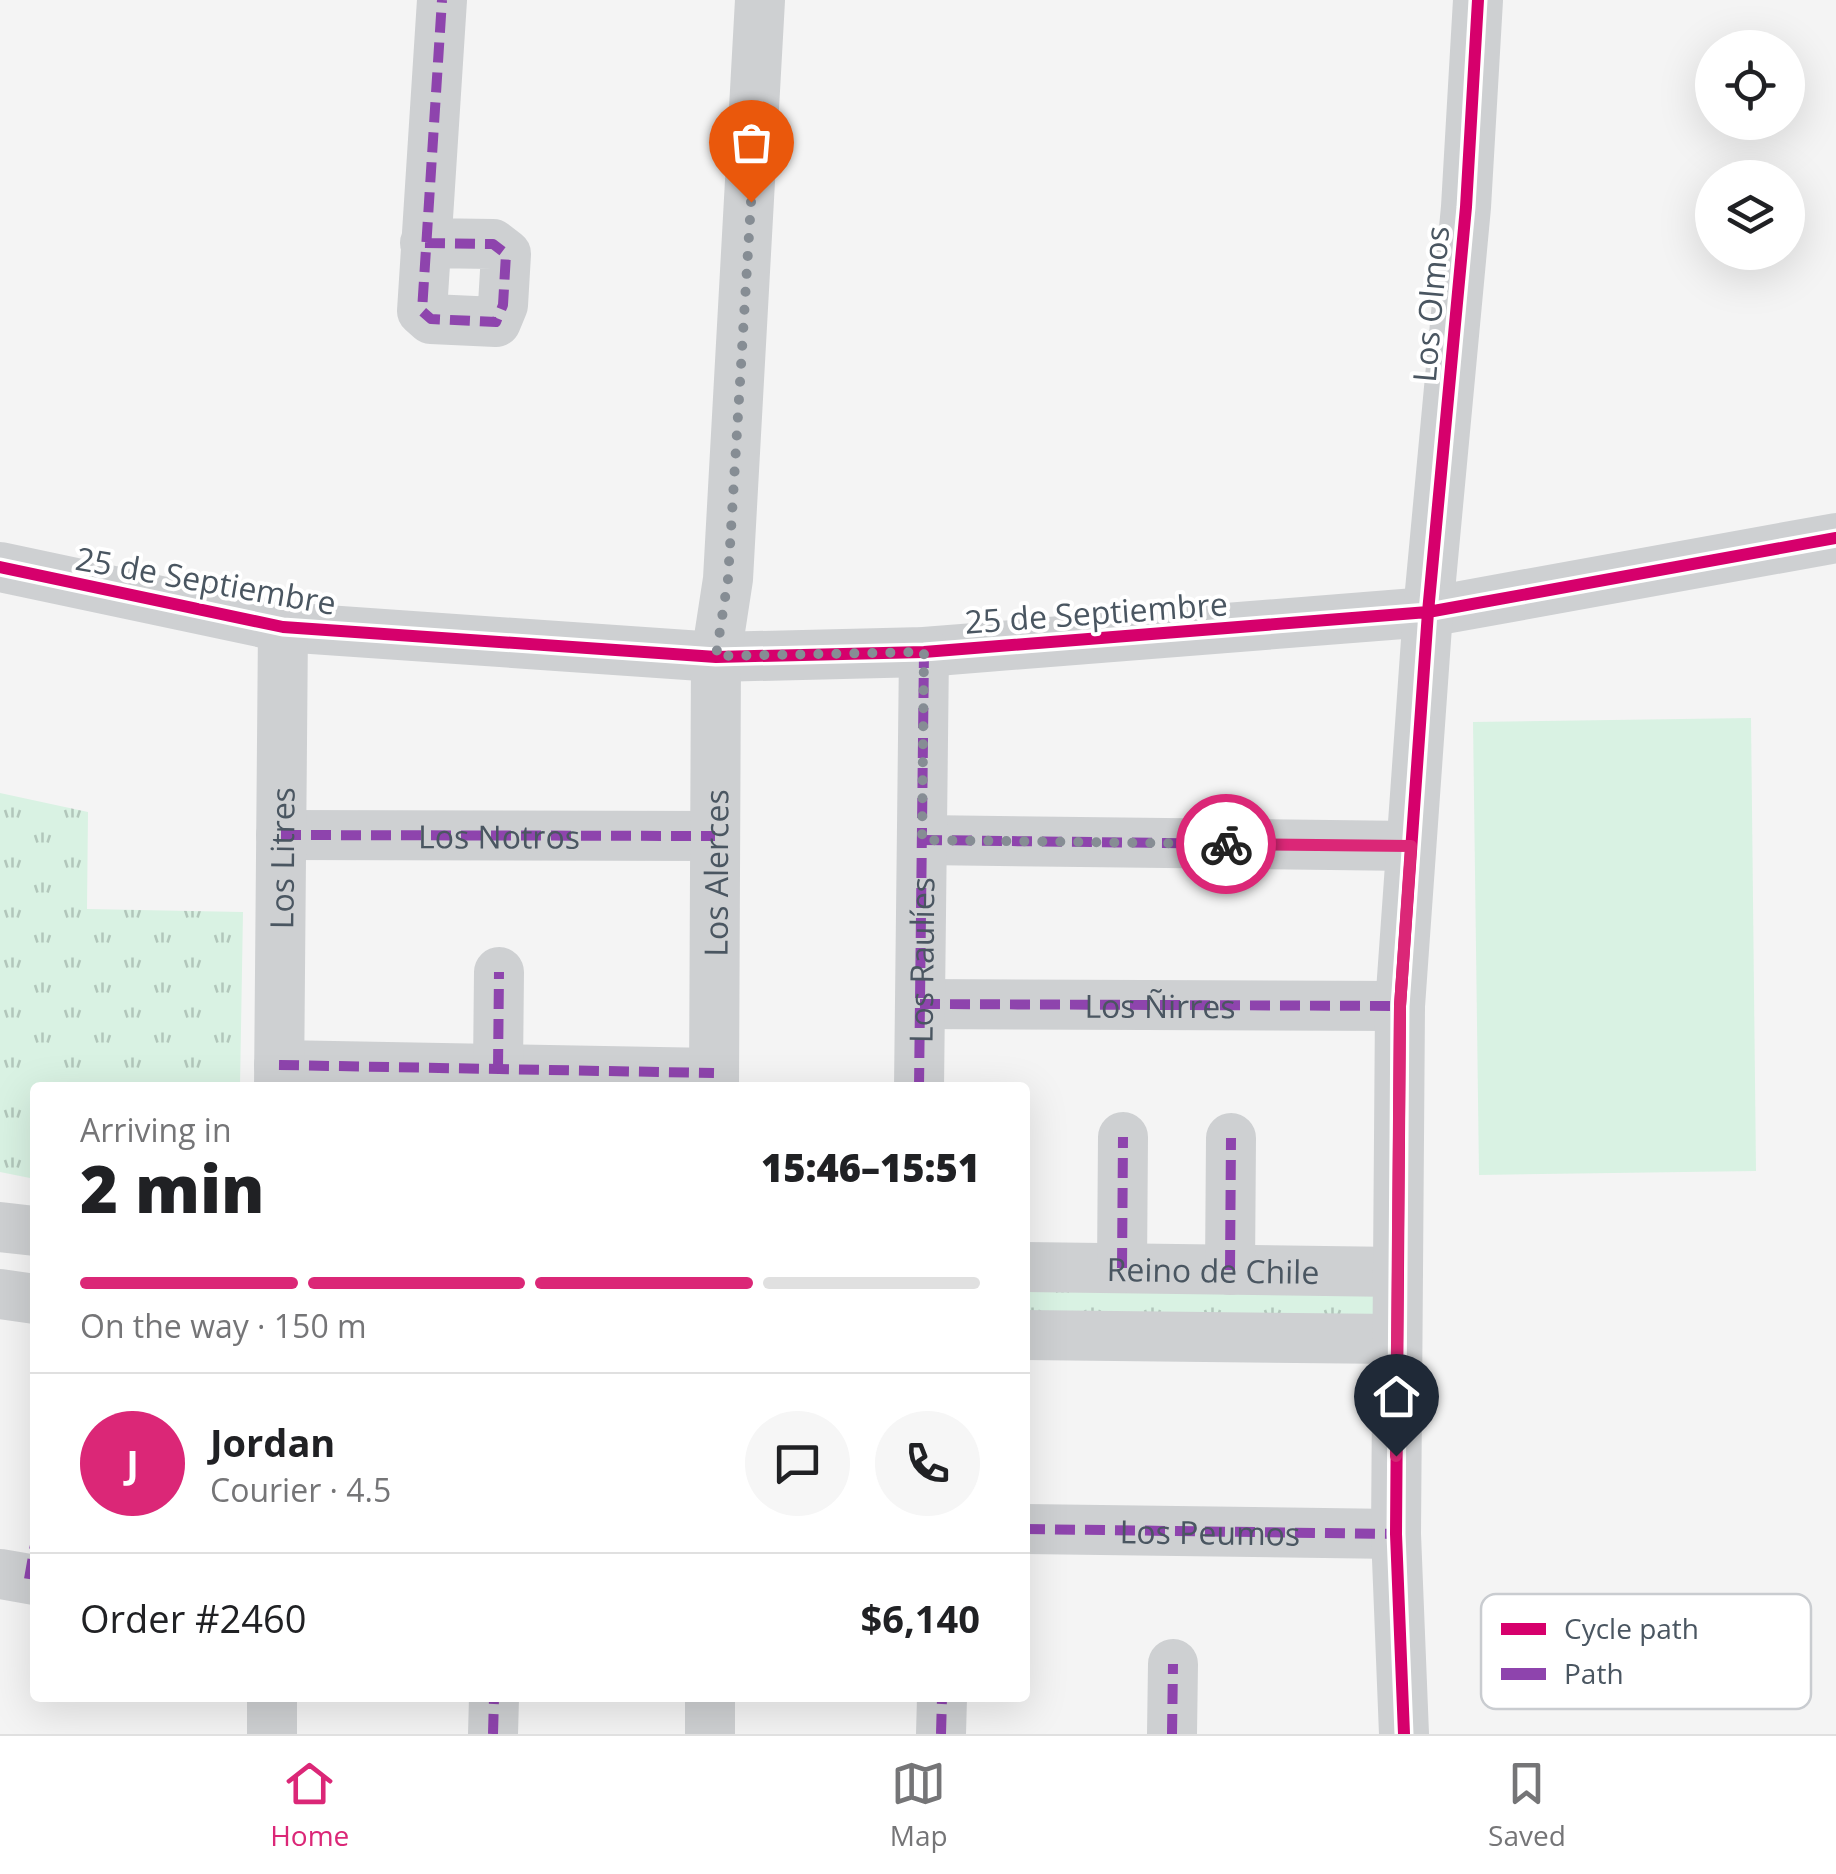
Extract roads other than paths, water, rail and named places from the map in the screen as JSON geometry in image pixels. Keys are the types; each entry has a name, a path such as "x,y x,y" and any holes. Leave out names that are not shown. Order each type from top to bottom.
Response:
{"street":[{"path":"425,243 442,0"},
{"name":"Los Alerces","path":"714,1080 716,656 728,579 760,0"},
{"name":"Los Olmos","path":"1404,1734 1396,1534 1400,1006 1428,612 1466,207 1478,0"},
{"name":"25 de Septiembre","path":"0,568 283,628 716,656 924,652 1428,612 1836,538"},
{"name":"Los Litres","path":"279,1076 283,628"},
{"name":"Los Raulíes","path":"920,1082 924,652"},
{"name":"Los Notros","path":"281,835 715,836"},
{"path":"922,840 1411,846"},
{"path":"498,1069 499,972"},
{"name":"Los Ñirres","path":"920,1004 1400,1006"},
{"path":"279,1076 498,1069 714,1080"},
{"path":"1122,1268 1123,1137"},
{"path":"1230,1270 1231,1138"},
{"path":"0,1227 30,1230"},
{"name":"Reino de Chile","path":"1030,1267 1398,1272"},
{"path":"0,1294 30,1299"},
{"name":"Reino de Chile","path":"1030,1335 1396,1340"},
{"name":"Los Peumos","path":"1030,1528 1396,1534"},
{"path":"1172,1734 1173,1664"},
{"path":"272,1702 272,1734"},
{"path":"493,1734 494,1702"},
{"path":"710,1702 710,1734"},
{"path":"941,1734 942,1702"}]}
